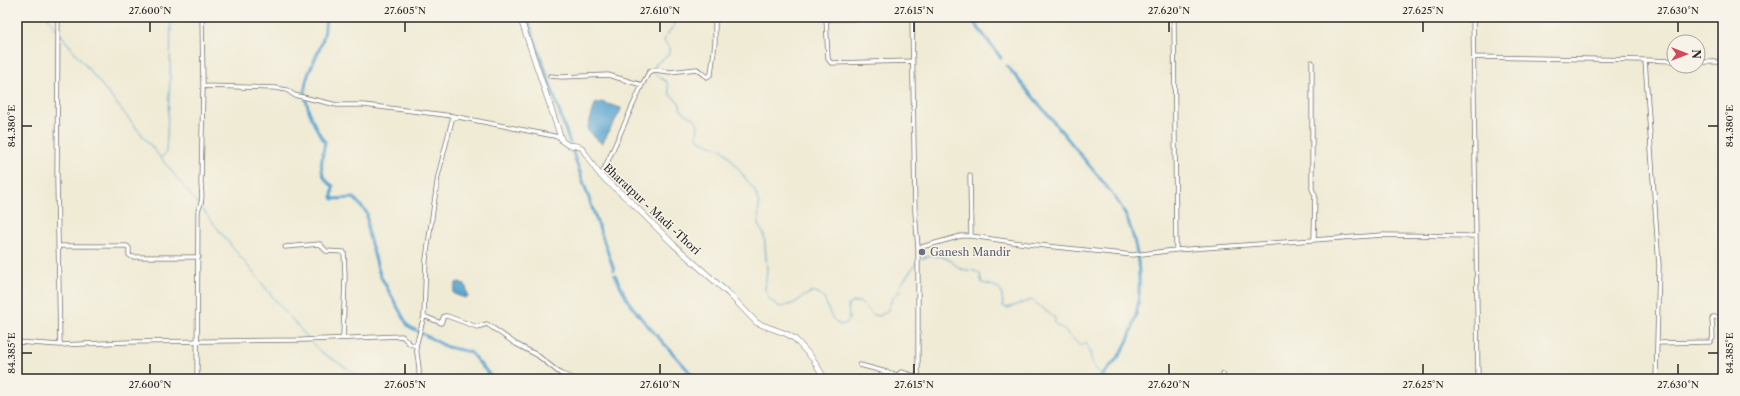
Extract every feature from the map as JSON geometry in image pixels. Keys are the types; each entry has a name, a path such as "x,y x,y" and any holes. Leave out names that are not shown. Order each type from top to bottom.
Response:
{"main road":[{"path":"520,17 559,137"},
{"name":"Bharatpur - Madi -Thori","path":"559,137 565,144 582,148 602,176 630,201 673,244 729,294 757,323 788,334 795,339 813,359 824,379"}],"street":[{"path":"58,17 58,246 60,345"},
{"path":"197,379 203,86 202,17"},
{"path":"602,176 642,84 649,72 654,70 670,72 697,69 707,77 711,74 715,43 715,17"},
{"path":"860,365 898,375 901,372 918,378 918,248 915,212 913,61 912,17 826,18 828,59 831,63 913,61"},
{"path":"1174,17 1176,250"},
{"path":"1473,17 1478,379"},
{"path":"1474,57 1666,61"},
{"path":"1644,60 1659,266 1656,379"},
{"path":"1312,62 1312,188 1314,195 1314,239"},
{"path":"1706,62 1723,62"},
{"path":"550,76 562,77 608,75 642,84"},
{"path":"203,86 276,88 314,100 337,105 364,105 453,116 559,137"},
{"path":"418,379 420,368 416,346 424,316 426,259 438,176 453,116"},
{"path":"970,175 971,236"},
{"path":"918,248 961,236 971,236 1027,244 1138,255 1176,250 1382,235 1476,236"},
{"path":"284,247 320,244 326,251 344,252 345,276 343,338"},
{"path":"58,246 126,246 129,248 132,257 199,257"},
{"path":"424,316 438,323 441,323 444,316 447,316 477,326 487,324 516,344 536,355 562,374 576,379"},
{"path":"1657,343 1710,342 1713,338 1712,319 1714,317 1723,316"},
{"path":"17,342 60,345 303,340 402,336 410,344 416,346"},
{"path":"1222,379 1223,374"}],"water":[{"path":"601,102 621,108 602,144 587,130 595,104"},
{"path":"460,282 466,286 468,297 465,298 454,294 453,292 456,283"}],"waterway":[{"path":"48,17 57,30"},
{"path":"161,158 166,153 170,77 171,17"},
{"path":"305,95 305,85 323,38 325,17"},
{"path":"527,17 570,143"},
{"path":"655,69 656,64 669,54 669,48 664,41 673,27 675,21 674,17"},
{"path":"970,17 1001,58"},
{"path":"60,34 199,205"},
{"path":"1007,66 1109,189 1123,210 1132,232 1136,248 1139,282 1136,317 1131,333 1122,352 1099,379"},
{"path":"654,72 667,82 670,95 679,102 681,110 690,117 695,118 698,125 697,137 699,140 724,150 755,191 759,204 758,225 764,234 767,269 765,289 769,299 780,307 792,304 812,293 818,293 825,300 832,318 841,325 847,323 849,319 848,305 853,302 860,302 873,315 880,316 887,311 893,297 899,292 902,283 916,263"},
{"path":"306,100 313,122 325,142 322,172 324,177 333,186 332,197 333,199 354,198 367,213 368,233 380,275 408,326 447,347 470,352 493,379"},
{"path":"572,150 614,270"},
{"path":"201,208 308,338"},
{"path":"920,259 939,256 951,261 957,267 964,270 978,272 982,283 996,287 1001,291 1003,306 1007,308 1032,300 1055,318 1055,324 1063,329 1080,346 1086,343 1094,367 1110,379"},
{"path":"615,275 628,301 641,318 696,379"},
{"path":"310,341 321,352 364,379"}],"place":[{"name":"Ganesh Mandir","path":"922,252"}]}
